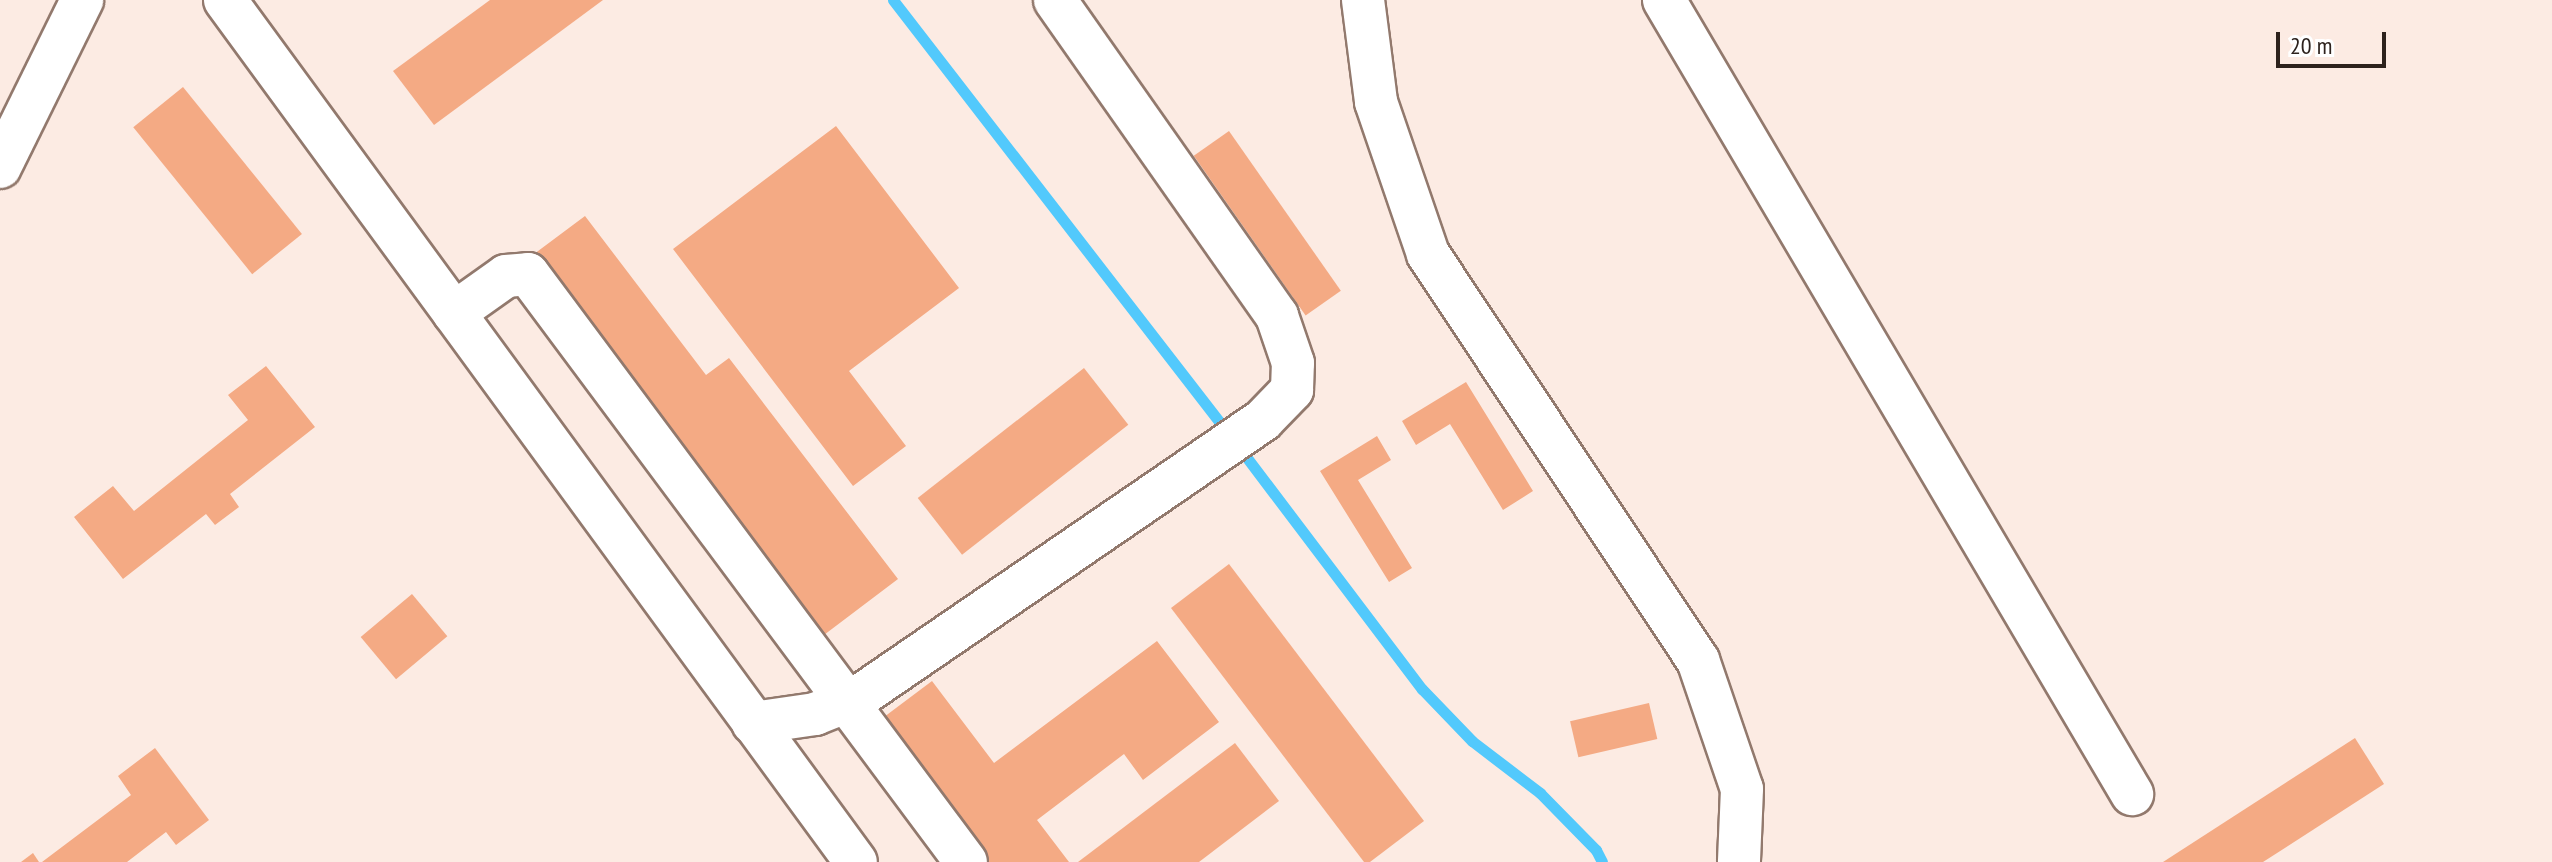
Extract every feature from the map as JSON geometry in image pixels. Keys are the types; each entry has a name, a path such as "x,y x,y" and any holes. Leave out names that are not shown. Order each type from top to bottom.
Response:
{"street":[{"path":"0,167 82,0"},
{"path":"225,0 856,862"},
{"path":"753,723 815,714 848,701 1213,450 1263,420 1292,390 1293,363 1277,316 1055,0"},
{"path":"1363,0 1376,102 1428,254 1698,660 1742,789 1739,862"},
{"path":"1664,0 2132,794"},
{"path":"454,313 506,276 528,274 966,862"}],"building":[{"path":"490,0 603,0 434,125 393,71"},
{"path":"183,87 302,234 252,274 133,127"},
{"path":"836,126 959,288 849,371 906,446 853,486 673,249"},
{"path":"1229,131 1341,291 1306,315 1194,156"},
{"path":"585,216 706,375 729,358 898,579 816,641 526,260"},
{"path":"266,366 315,427 230,494 239,507 215,525 206,514 123,579 74,517 113,486 134,511 248,420 228,395"},
{"path":"1084,368 1128,425 962,555 918,498"},
{"path":"1466,382 1533,491 1503,510 1450,424 1416,445 1402,421"},
{"path":"1377,436 1391,460 1358,480 1412,568 1389,582 1320,471"},
{"path":"1229,564 1424,821 1370,862 1364,862 1171,608"},
{"path":"412,594 447,636 396,679 361,637"},
{"path":"1157,641 1219,722 1143,780 1124,754 1037,820 1069,862 988,862 880,720 932,681 994,763"},
{"path":"1649,703 1657,739 1578,757 1570,721"},
{"path":"2355,738 2384,784 2263,862 2163,862"},
{"path":"1235,743 1279,801 1199,862 1078,862"},
{"path":"155,748 209,820 176,845 166,832 127,862 42,862 131,795 118,776"},
{"path":"33,853 39,862 21,862"}],"waterway":[{"path":"893,0 1228,433"},
{"path":"1238,446 1422,689 1472,741 1540,793 1596,850 1602,862"}]}
